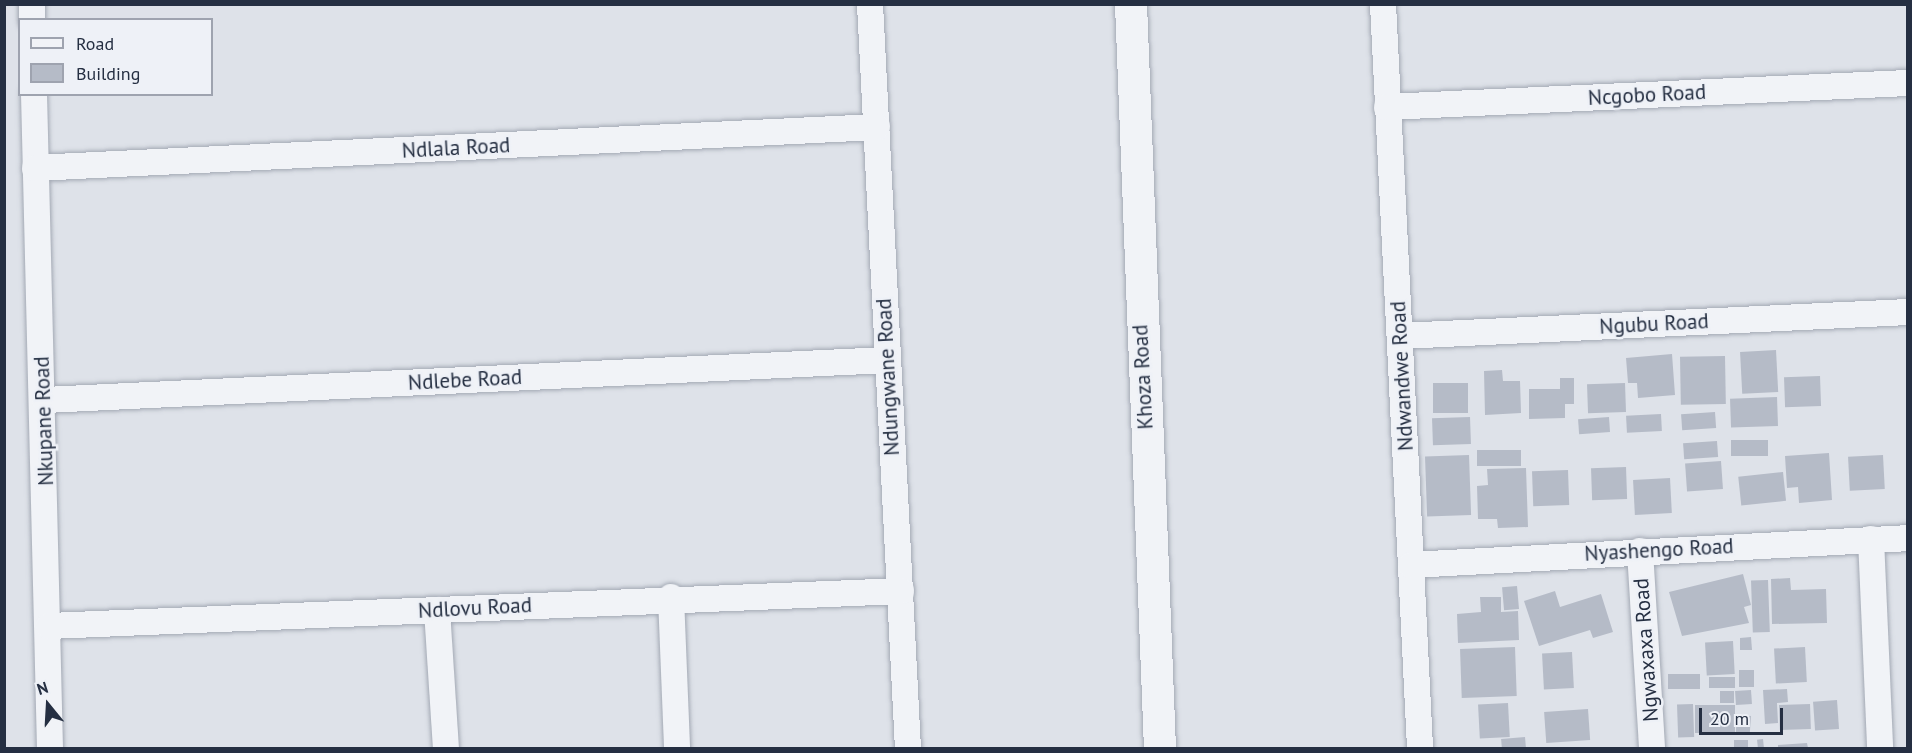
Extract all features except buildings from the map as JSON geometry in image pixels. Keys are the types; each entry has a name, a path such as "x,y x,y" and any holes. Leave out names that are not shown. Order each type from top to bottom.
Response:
{"street":[{"name":"Ndungwane Road","path":"870,4 886,360 901,591 908,748"},
{"name":"Khoza Road","path":"1131,4 1161,748"},
{"name":"Ndwandwe Road","path":"1383,4 1420,748"},
{"name":"Ncgobo Road","path":"1387,107 1908,83"},
{"name":"Nkupane Road","path":"34,96 45,400 50,748"},
{"name":"Ndlala Road","path":"35,168 877,127"},
{"name":"Ngubu Road","path":"1401,336 1908,312"},
{"name":"Ndlebe Road","path":"45,400 886,360"},
{"name":"Nyashengo Road","path":"1412,565 1908,538"},
{"path":"1870,539 1880,748"},
{"name":"Ngwaxaxa Road","path":"1640,551 1652,748"},
{"name":"Ndlovu Road","path":"49,626 437,610 671,597 901,591"},
{"path":"671,597 677,748"},
{"path":"437,610 446,748"}]}
